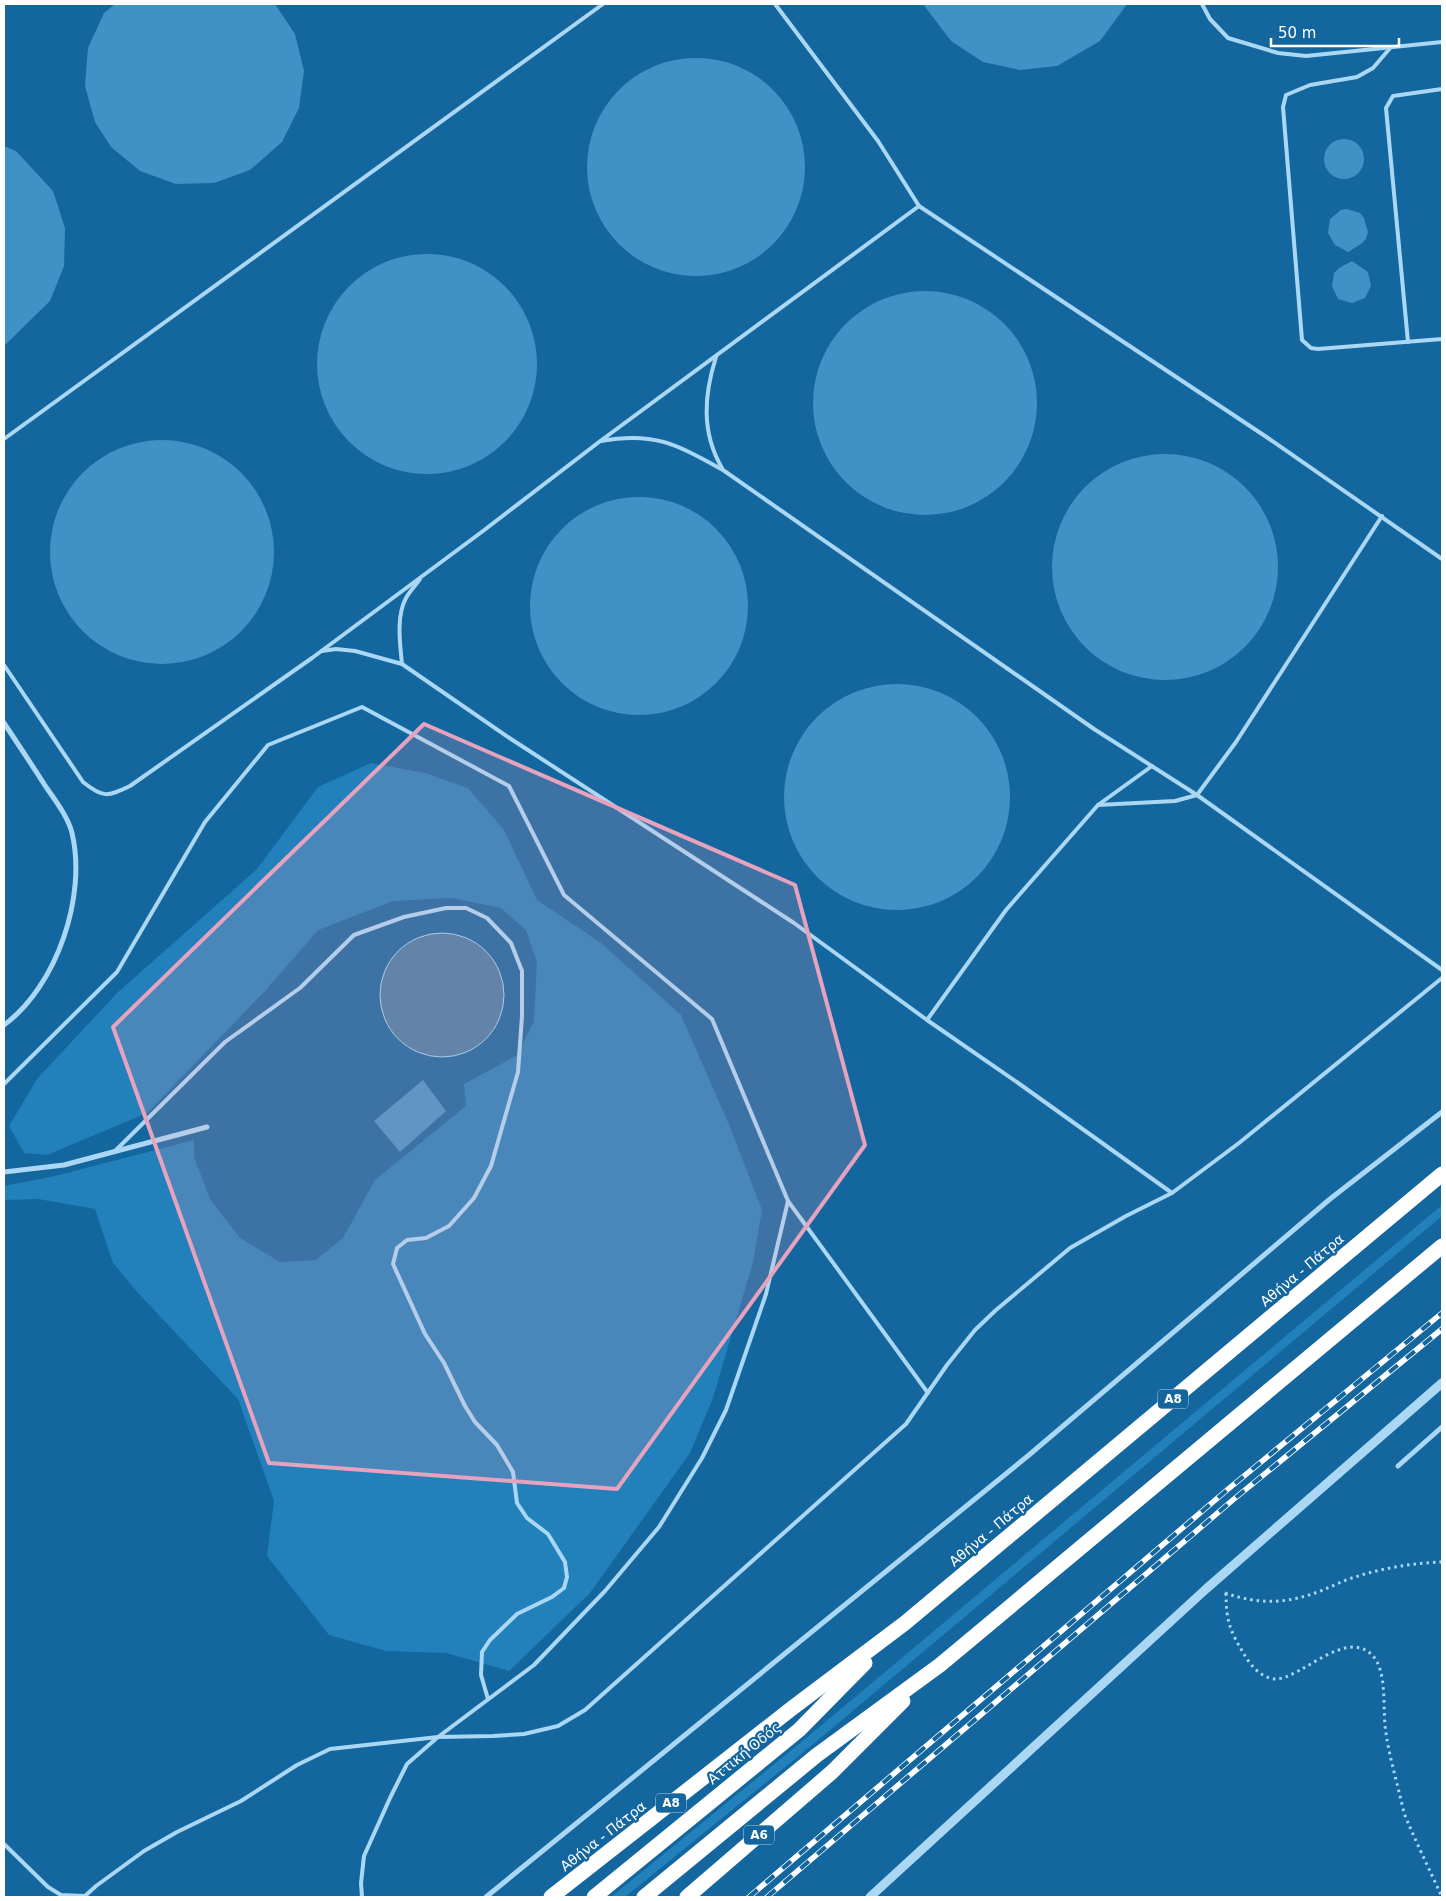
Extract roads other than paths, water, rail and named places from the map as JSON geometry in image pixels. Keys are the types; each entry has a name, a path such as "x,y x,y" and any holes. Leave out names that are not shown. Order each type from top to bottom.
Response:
{"highway":[{"name":"Αθήνα - Πάτρα","path":"551,1897 791,1709 905,1623 1442,1174"},
{"path":"644,1897 817,1755 940,1665 1442,1246"},
{"name":"Αττική Οδός","path":"594,1897 799,1730 905,1623"},
{"name":"Α6","path":"687,1897 832,1772 940,1665"}],"street":[{"path":"4,723 60,807 72,832 76,873 72,909 65,936 54,962 31,998 4,1025"},
{"path":"486,1897 1029,1455 1330,1199 1442,1112"},
{"path":"4,1172 64,1165 207,1126"},
{"path":"870,1897 1206,1589 1442,1383"},
{"path":"1398,1466 1442,1427"}],"lane":[{"path":"4,439 603,4"},
{"path":"775,4 878,141 919,206 1268,438 1442,559"},
{"path":"1202,4 1210,19 1228,38 1278,53 1306,56 1442,42"},
{"path":"1392,47 1373,68 1357,77 1310,85 1286,95 1283,107 1302,340 1311,348 1318,349 1442,339"},
{"path":"1408,342 1386,108 1392,96 1442,89"},
{"path":"4,665 83,782 96,793 112,794 130,786 320,651 919,206"},
{"path":"716,356 706,399 712,452 723,470"},
{"path":"599,442 622,437 648,437 672,444 723,470 1078,718 1196,795 1442,970"},
{"path":"1098,805 1175,801 1196,795 1236,742 1382,516"},
{"path":"402,664 401,610 406,598 424,574"},
{"path":"320,651 336,649 355,651 402,664 511,739 794,923 1172,1194"},
{"path":"4,1084 117,972 206,822 268,745 362,707 509,786 564,895 712,1019 788,1201 928,1393"},
{"path":"927,1020 1006,910 1098,805 1152,766"},
{"path":"115,1152 226,1042 300,988 354,935 404,917 446,908 466,908 487,918 511,943 522,971 522,1016 518,1072 491,1166 474,1198 449,1226 426,1238 408,1240 397,1248 393,1264 425,1334 444,1363 465,1406 475,1422 497,1445 513,1472 517,1503 527,1518 548,1534 565,1562 566,1577 564,1588 552,1597 517,1614 490,1640 482,1652 481,1675 488,1700"},
{"path":"4,1844 48,1887 61,1895 86,1896 144,1851 177,1832 241,1801 297,1765 330,1749 438,1737 524,1734 558,1726 585,1710 906,1424 975,1330 996,1310 1070,1248 1126,1216 1172,1194 1239,1143 1442,978"},
{"path":"362,1897 361,1883 364,1856 407,1764 438,1737 534,1665 605,1591 659,1527 702,1458 726,1410 766,1294 788,1201"}],"railway":[{"path":"749,1897 1227,1490 1442,1313"},
{"path":"767,1897 1234,1499 1442,1329"}]}
